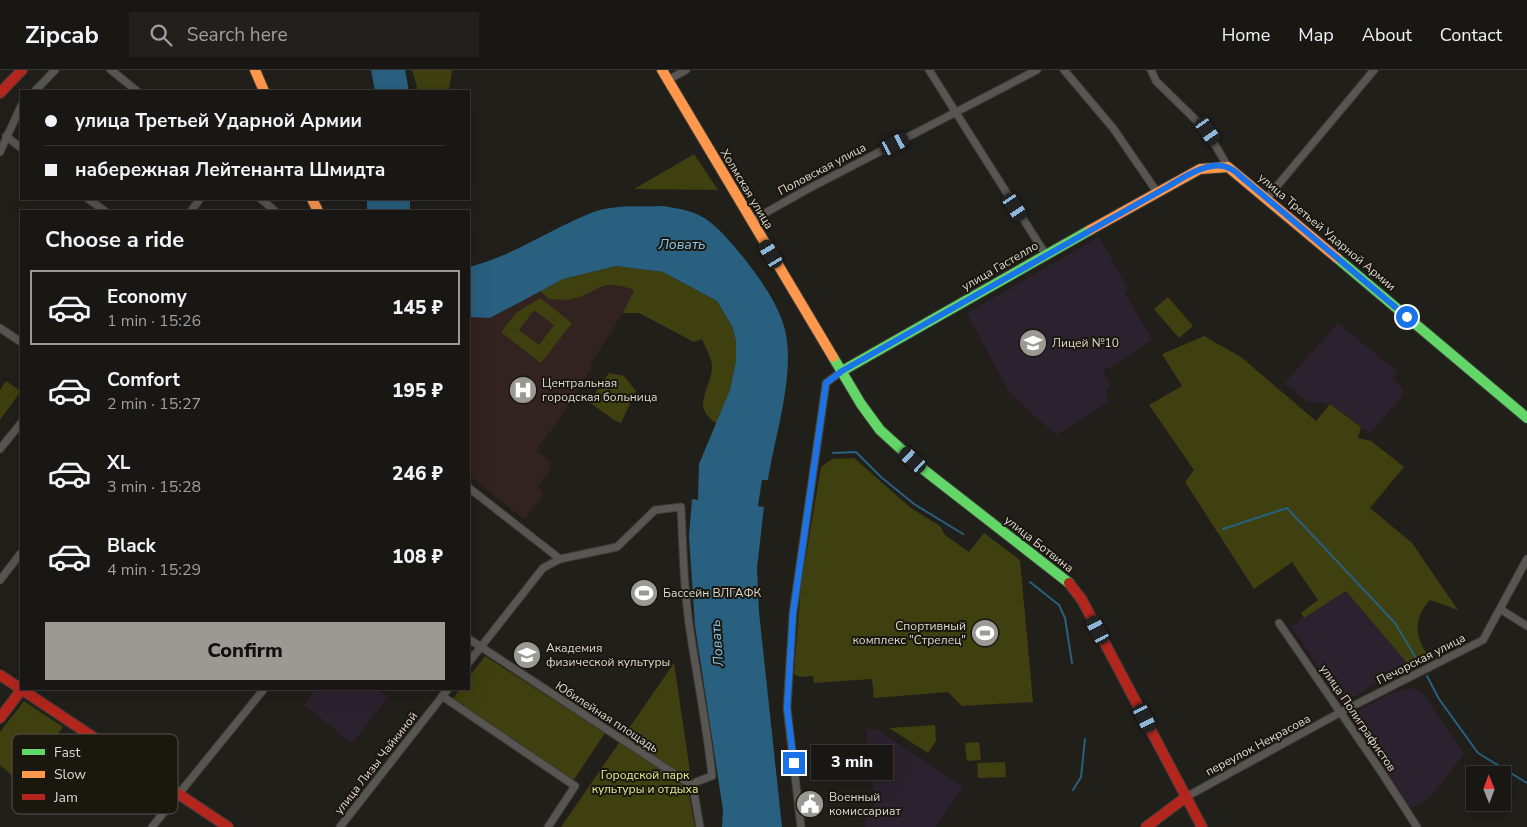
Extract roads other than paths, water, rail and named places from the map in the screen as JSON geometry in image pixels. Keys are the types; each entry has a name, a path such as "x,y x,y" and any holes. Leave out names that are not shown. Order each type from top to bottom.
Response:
{"main road":[{"path":"0,93 22,70"},
{"path":"255,70 264,90"},
{"name":"Холмская улица","path":"662,70 842,371"},
{"name":"улица Гастелло","path":"842,371 1200,169 1228,167"},
{"name":"улица Третьей Ударной Армии","path":"1228,167 1527,418"},
{"name":"улица Ботвина","path":"842,371 861,404 880,430 924,470 1066,580 1091,615 1202,827"},
{"path":"0,675 20,688"},
{"path":"0,718 21,690"},
{"path":"23,690 89,734"},
{"path":"178,794 228,827"},
{"path":"1146,827 1186,797"}],"street":[{"path":"36,90 55,70"},
{"path":"111,70 136,90"},
{"path":"668,80 686,70"},
{"path":"929,70 954,113 1046,255"},
{"name":"Половская улица","path":"751,220 1037,70"},
{"path":"1064,70 1113,128 1157,192"},
{"name":"улица Третьей Ударной Армии","path":"1151,70 1156,81 1208,131 1228,167"},
{"path":"1267,198 1374,70"},
{"path":"0,152 20,108"},
{"path":"6,136 20,147"},
{"path":"89,200 104,210"},
{"path":"191,210 199,200"},
{"path":"262,200 274,210"},
{"path":"0,328 20,341"},
{"path":"801,827 787,708 793,613 826,383 842,371"},
{"path":"0,449 20,424"},
{"path":"470,489 560,559"},
{"path":"470,661 542,568 560,559 617,547 655,510 681,507 684,579 690,636 704,710 712,776 696,782 693,786 700,827"},
{"path":"0,580 20,554"},
{"name":"Печорская улица","path":"1341,712 1483,640 1527,560"},
{"path":"1500,610 1527,626"},
{"name":"улица Полиграфистов","path":"1279,623 1417,827"},
{"name":"Юбилейная площадь","path":"470,640 693,786"},
{"path":"178,794 263,690"},
{"name":"улица Лизы Чайкиной","path":"340,827 447,690"},
{"path":"442,696 575,786 548,827"},
{"name":"переулок Некрасова","path":"1186,797 1341,712"},
{"path":"152,827 162,814"}],"water":[{"path":"371,70 405,70 409,90 375,90"},
{"path":"367,200 410,200 410,210 367,210"},
{"name":"Ловать","path":"664,206 686,210 701,216 715,226 744,258 771,297 783,323 787,340 787,380 768,480 762,480 758,506 764,507 757,568 759,612 782,827 722,827 723,810 695,626 689,536 692,499 698,500 699,464 730,390 736,361 736,341 732,326 717,301 663,272 616,266 563,279 490,318 470,317 470,267 501,256 576,219 600,210 618,207"}],"waterway":[{"path":"833,453 856,452 881,477 914,504 963,534"},
{"path":"1223,529 1287,508 1395,623 1416,658"},
{"path":"1030,582 1059,605 1065,618 1072,663"},
{"path":"1427,676 1439,699 1478,753 1527,783"},
{"path":"1073,790 1081,777 1085,739"}],"place":[{"name":"Лицей №10","path":"1033,343"},
{"name":"Центральная городская больница","path":"523,390"},
{"name":"Бассейн ВЛГАФК","path":"644,593"},
{"name":"Спортивный комплекс \"Стрелец\"","path":"985,633"},
{"name":"Aкадемия физической культуры","path":"527,655"},
{"name":"Военный комиссариат","path":"810,804"}],"park label":[{"name":"Городской парк культуры и отдыха","path":"645,782"}]}
